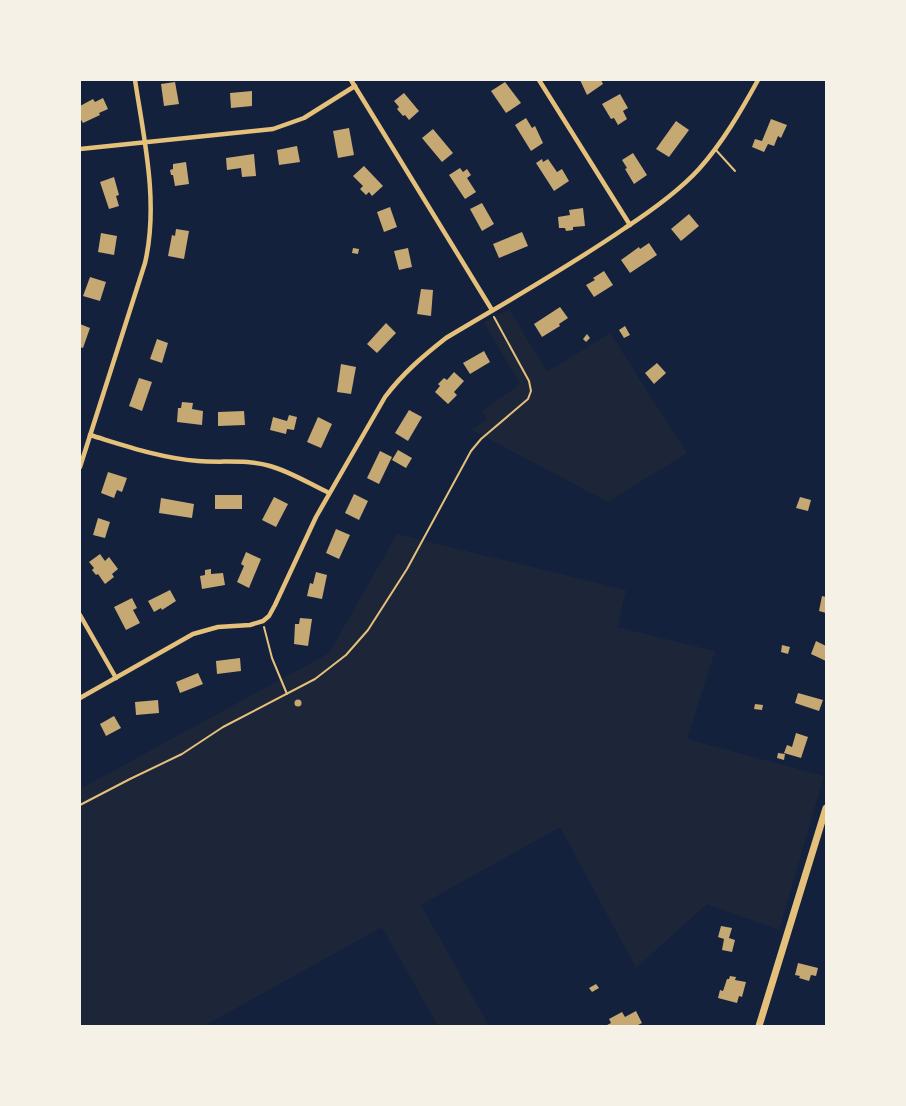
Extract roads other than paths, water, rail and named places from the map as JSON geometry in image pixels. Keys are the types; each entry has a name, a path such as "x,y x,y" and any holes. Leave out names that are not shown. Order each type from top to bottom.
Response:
{"highway":[{"path":"759,1026 826,808"}],"street":[{"path":"80,467 149,246 151,217 144,144 135,80"},
{"path":"351,80 492,310"},
{"path":"539,80 630,225"},
{"path":"80,698 177,643 207,629 229,625 250,625 263,621 275,606 316,517 385,397 396,382 424,355 446,338 603,244 679,188 699,170 715,149 742,110 758,80"},
{"path":"80,149 144,144 285,126 304,118 355,86"},
{"path":"90,435 152,454 177,459 200,462 256,463 271,466 329,494"},
{"path":"80,615 116,678"}],"lane":[{"path":"715,149 735,172"}]}
